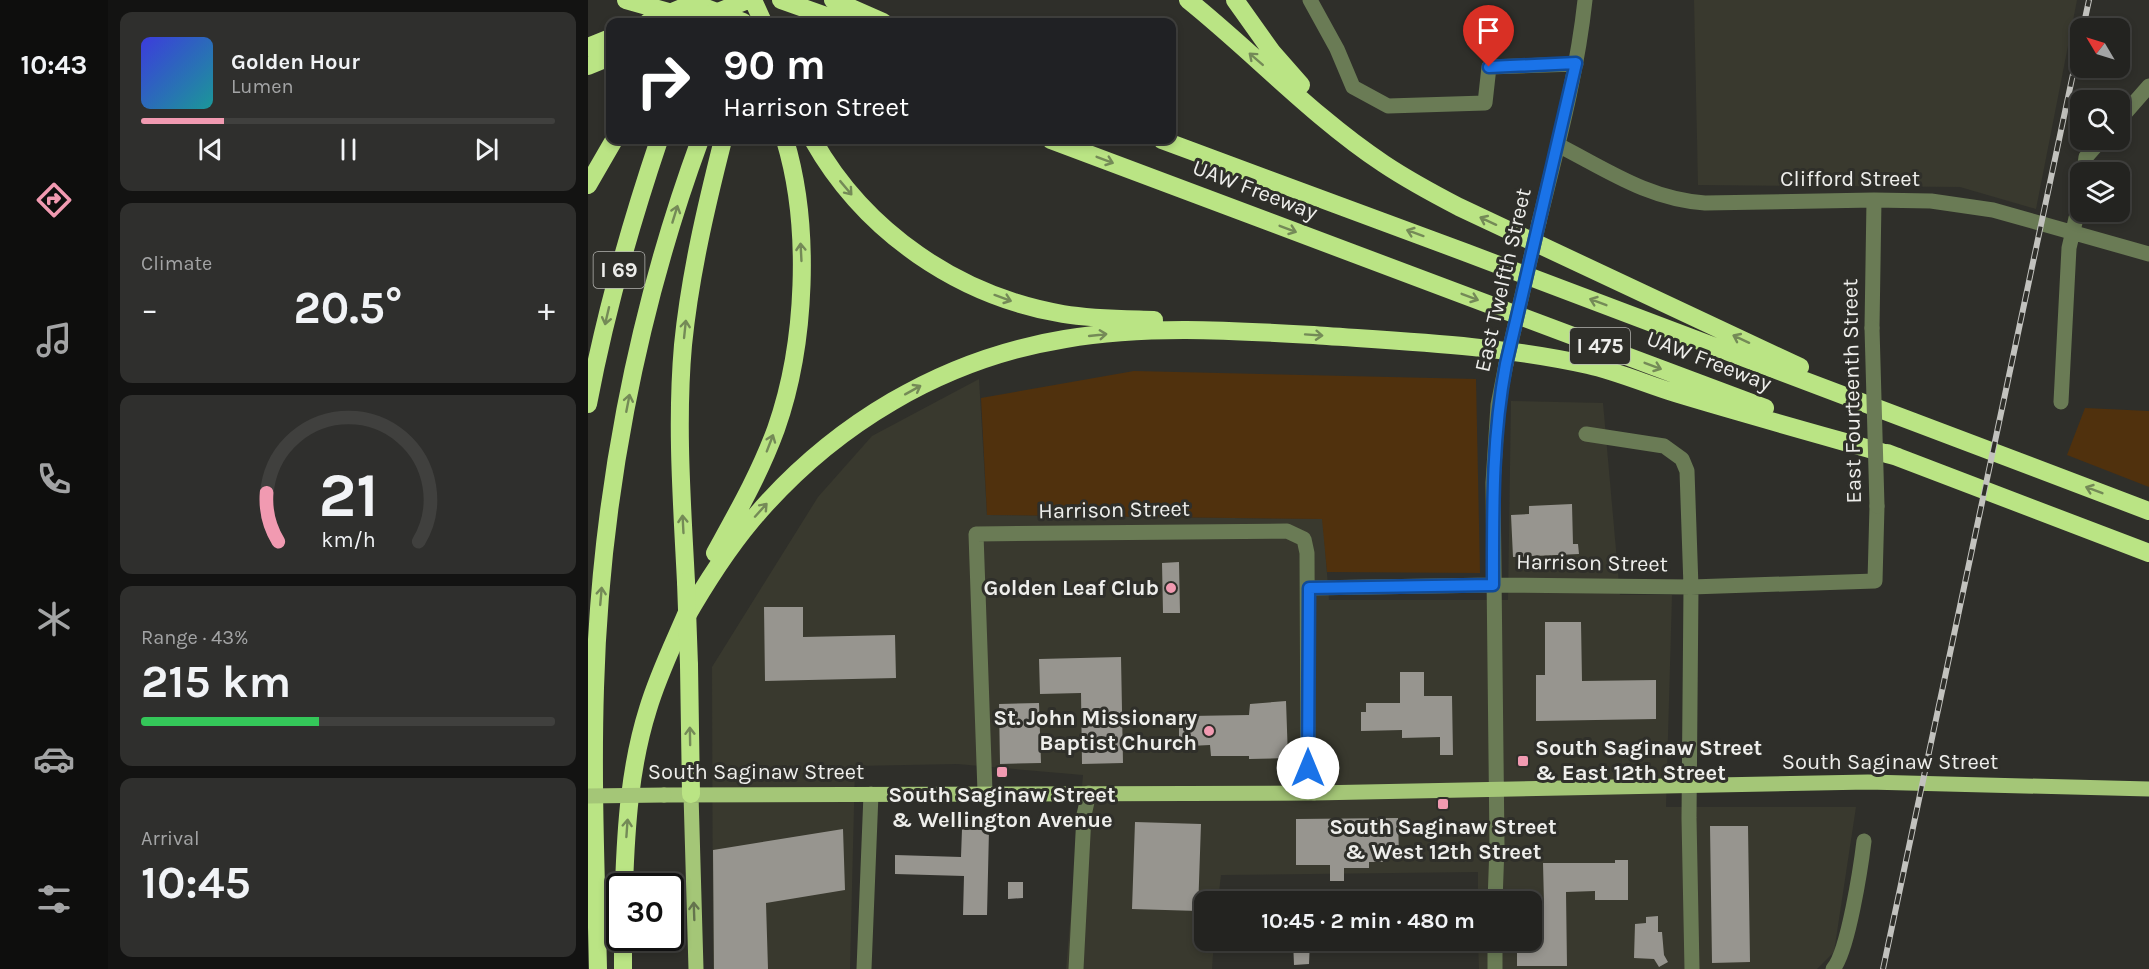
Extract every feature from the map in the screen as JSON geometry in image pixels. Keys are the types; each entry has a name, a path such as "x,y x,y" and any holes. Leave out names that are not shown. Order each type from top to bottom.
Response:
{"highway":[{"path":"626,0 689,18"},
{"path":"685,0 732,18"},
{"path":"680,18 690,0"},
{"path":"658,18 701,0"},
{"path":"705,18 714,0"},
{"path":"731,0 741,18"},
{"path":"703,18 748,0"},
{"path":"745,18 754,0"},
{"path":"754,0 762,18"},
{"path":"766,18 774,0"},
{"path":"781,0 832,18"},
{"path":"833,0 874,18"},
{"path":"1188,0 1289,88 1383,163 1459,207 1927,427"},
{"path":"1235,0 1252,26 1292,76 1329,114 1383,163"},
{"path":"588,47 606,40"},
{"path":"588,66 606,59"},
{"path":"588,186 612,144"},
{"name":"I 69","path":"588,404 608,309 658,144"},
{"name":"I 69","path":"598,969 595,688 601,588 611,502 620,441 645,320 666,242 699,144"},
{"path":"691,794 680,402 683,345 697,251 722,144"},
{"path":"625,873 634,762 648,708 680,628 709,565 765,456 776,428 790,377 798,328 801,270 797,205 786,144"},
{"path":"816,144 841,182 884,229 921,258 944,272 1012,302 1062,314 1188,322 1285,333 1456,345 1536,354 1612,372 1675,393 1898,457"},
{"name":"UAW Freeway","path":"1062,144 2149,553"},
{"name":"UAW Freeway","path":"1173,144 2149,511"},
{"path":"680,628 732,545 792,477 841,435 921,385 949,372 1005,352 1066,338 1158,331 1285,333"},
{"path":"622,969 623,951"}],"main road":[{"name":"South Saginaw Street","path":"588,796 985,792 1314,793 1879,782 2149,789"},
{"path":"691,794 696,969"}],"street":[{"path":"1310,0 1337,49 1353,87 1388,106 1485,104 1489,67 1576,63"},
{"name":"East Twelfth Street","path":"1495,891 1493,585 1494,448 1498,405 1576,63 1585,0"},
{"path":"2130,108 2149,86"},
{"name":"Clifford Street","path":"1558,144 1653,194 1686,202 1931,201 1993,210 2149,254"},
{"name":"East Fourteenth Street","path":"1874,200 1872,328 1877,506 1875,581"},
{"path":"2061,402 2068,248 2075,222"},
{"path":"1586,434 1664,446 1682,459 1687,471 1690,587 1692,969"},
{"name":"Harrison Street","path":"985,792 976,534 1287,531 1304,539 1309,588 1493,585 1690,587 1875,581"},
{"path":"1309,588 1308,768 1314,793"},
{"path":"1076,969 1084,815 1089,793"},
{"path":"864,969 871,794"},
{"path":"1833,969 1842,954 1864,841"},
{"path":"1495,951 1495,969"}],"shaded area":[{"path":"1694,0 2077,0 2073,18 2070,18 2070,36 2036,209 1960,187 1698,185"},
{"path":"1134,371 1476,379 1480,573 1327,572 1322,519 987,515 981,398"},
{"path":"979,379 987,515 1323,519 1329,600 1508,600 1511,401 1603,403 1620,595 1672,595 1666,807 1856,807 1834,952 1817,969 1479,969 1478,951 1542,951 1542,891 1478,891 1478,872 1221,875 1219,891 1194,891 1194,951 1213,951 1212,969 1066,969 1083,775 957,764 855,766 850,969 713,969 712,667 818,497 872,436"},
{"path":"2085,408 2149,411 2149,487 2067,455"}],"building":[{"path":"1572,504 1573,544 1578,544 1579,554 1513,557 1511,515 1529,514 1529,506"},
{"name":"Golden Leaf Club","path":"1179,562 1180,613 1163,613 1162,563"},
{"path":"764,607 803,607 803,637 895,635 896,678 765,681"},
{"path":"1545,622 1581,622 1582,681 1656,680 1656,719 1536,721 1536,675 1545,675"},
{"path":"1121,657 1123,763 1082,764 1081,693 1040,694 1039,659"},
{"path":"1400,672 1424,672 1424,696 1452,696 1453,755 1440,755 1440,737 1402,738 1402,730 1361,731 1361,712 1366,712 1366,703 1400,703"},
{"path":"1286,701 1288,758 1249,759 1249,756 1211,756 1210,745 1190,746 1190,743 1179,743 1179,719 1190,719 1190,716 1249,715 1250,704"},
{"path":"1039,703 1041,763 1000,764 999,704"},
{"path":"1398,818 1399,856 1383,856 1383,862 1369,862 1369,868 1344,868 1344,881 1330,881 1330,865 1296,865 1296,819"},
{"path":"1135,822 1201,824 1199,891 1194,891 1194,911 1132,909"},
{"path":"1710,826 1748,826 1750,962 1712,963"},
{"path":"843,829 845,890 766,903 768,969 714,969 713,850"},
{"path":"962,829 989,830 987,915 963,915 964,876 895,874 895,855 961,857"},
{"path":"1615,860 1628,860 1628,900 1595,900 1595,891 1566,892 1567,966 1517,966 1517,951 1542,951 1543,863 1615,863"},
{"path":"1008,882 1023,882 1023,898 1008,899"},
{"path":"1658,916 1658,932 1662,932 1664,955 1668,962 1659,967 1654,959 1634,958 1635,924 1646,923 1646,917"},
{"path":"1293,951 1310,951 1309,964 1294,965"}],"railway":[{"path":"2085,18 2089,0"},
{"path":"1883,969 2072,78"}],"place":[{"name":"Golden Leaf Club","path":"1171,588"},
{"name":"St. John Missionary Baptist Church","path":"1209,731"},
{"name":"South Saginaw Street & East 12th Street","path":"1523,761"},
{"name":"South Saginaw Street & Wellington Avenue","path":"1002,772"},
{"name":"South Saginaw Street & West 12th Street","path":"1443,804"}],"route":[{"path":"1308,768 1309,588 1493,585 1493,483 1498,405 1576,63 1489,67"}]}
